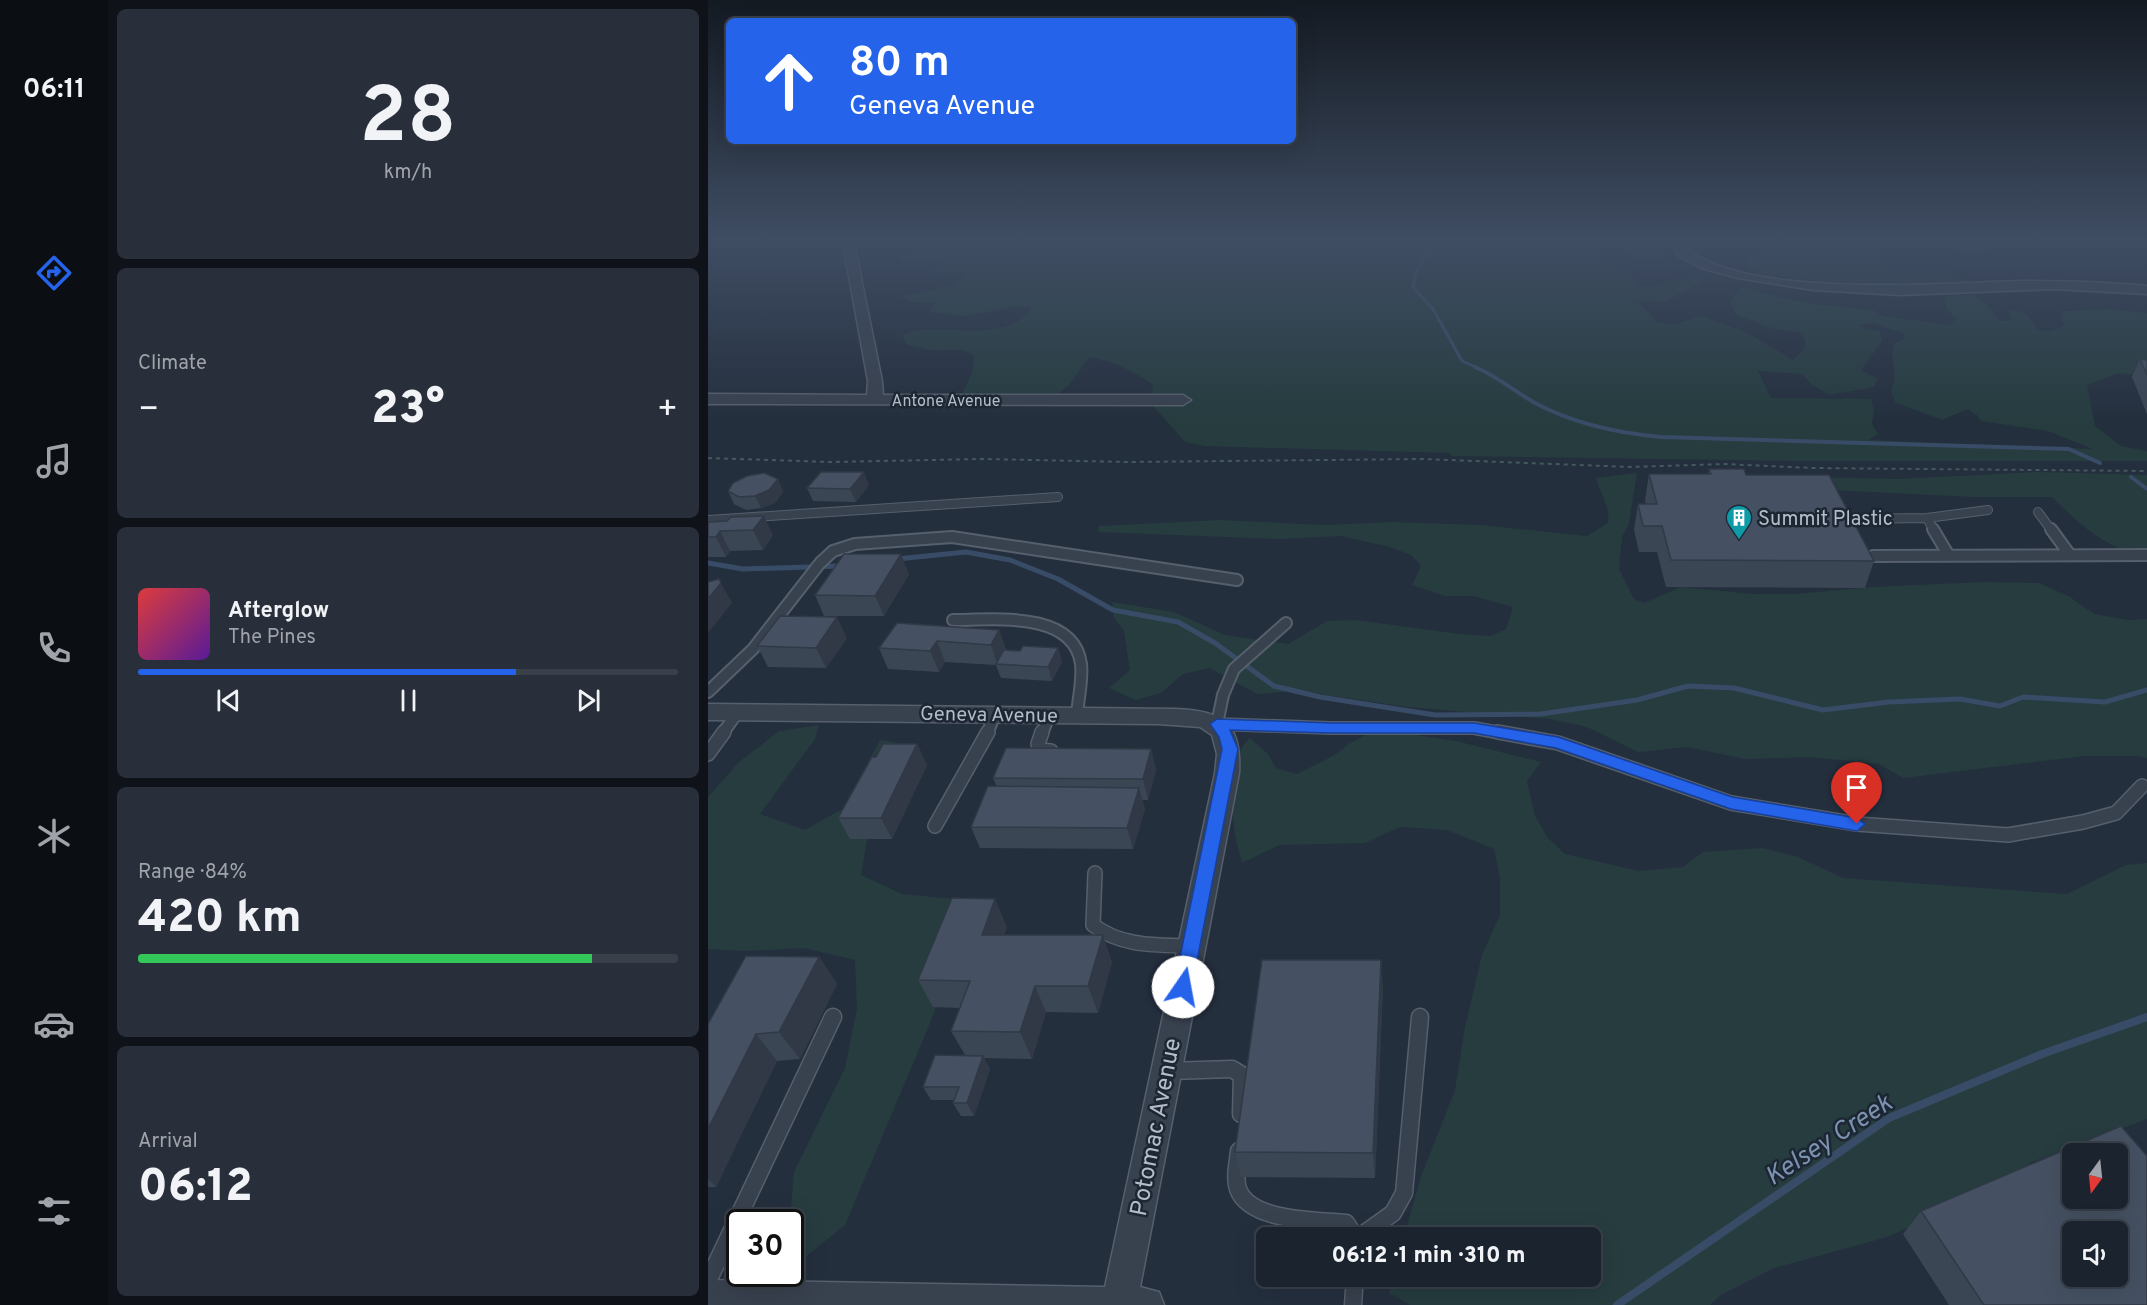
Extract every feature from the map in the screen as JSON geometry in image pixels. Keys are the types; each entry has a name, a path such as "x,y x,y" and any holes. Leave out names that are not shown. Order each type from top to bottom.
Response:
{"street":[{"path":"859,299 876,381 875,400"},
{"name":"Antone Avenue","path":"708,399 1183,400"},
{"name":"Geneva Avenue","path":"708,712 1189,717 1217,724"},
{"name":"Potomac Avenue","path":"1128,1305 1166,1071 1227,773 1230,749 1226,736 1217,724"},
{"path":"708,1298 1128,1305"}],"lane":[{"path":"708,520 1058,497"},
{"path":"1846,519 1928,518 1988,510"},
{"path":"2038,512 2070,555"},
{"path":"1928,518 1949,556"},
{"path":"708,692 753,649 820,563 833,551 855,544 952,537 1237,579"},
{"path":"1873,556 2147,555"},
{"path":"953,620 1038,622 1052,625 1066,633 1078,651 1081,663 1077,715"},
{"path":"1286,623 1234,669 1223,695 1217,724 1331,728 1474,728 1558,743 1731,803 1857,824 2008,835 2083,822 2116,813 2142,786"},
{"path":"708,754 738,712"},
{"path":"935,826 982,746 994,714"},
{"path":"1049,715 1038,744 1041,750 1063,752"},
{"path":"1095,873 1093,925 1105,937 1127,942 1192,946"},
{"path":"708,1281 833,1017"},
{"path":"1373,1227 1393,1213 1404,1193 1420,1017"},
{"path":"1166,1071 1232,1069 1242,1075 1237,1187 1244,1202 1262,1213 1346,1223 1349,1227"},
{"path":"1353,1305 1354,1287"}],"path":[{"path":"708,458 831,462 982,459 1127,462 1423,459 1640,467 1734,464 1812,468 2147,471"}],"green space":[{"path":"905,299 1670,299 1665,302 1637,301 1658,323 1675,324 1701,316 1744,331 1793,360 1805,348 1805,339 1799,332 1773,329 1736,315 1730,301 1732,299 1789,299 1805,303 1873,310 1882,316 1949,325 1957,320 1946,308 1944,299 1979,299 1986,303 1999,321 2011,321 2010,310 2020,311 2038,330 2048,332 2064,326 2061,316 2064,311 2110,309 2147,313 2147,377 2119,373 2087,385 2095,426 2121,446 2147,451 2147,461 1789,461 1452,456 1449,453 1205,446 1185,442 1154,407 1151,395 1153,385 1114,363 1097,358 1089,357 1070,384 1055,396 961,397 972,372 974,357 960,350 931,350 906,344 902,335 915,331 988,329 1006,326 1021,320 1032,308 1018,306 965,316 929,312 935,303 909,302","holes":["1870,323 1904,333 1904,339 1895,343 1893,349 1894,377 1891,391 1895,402 1942,420 1968,409 1981,421 2048,431 2093,449 1868,440 1878,434 1872,424 1874,411 1871,399 1771,398 1758,371 1802,374 1812,385 1830,395 1874,387 1878,379 1861,370 1882,341 1880,331 1866,330 1860,325"]},
{"path":"2039,472 2147,475 2147,559 2118,548 2095,535 2052,497 1974,497 1648,481 1659,478 1768,476 1897,479"},
{"path":"1637,473 1629,523 1622,537 1619,569 1634,599 1644,603 1681,587 1753,594 1797,594 1872,587 1985,582 2039,583 2070,597 2094,614 2129,620 2147,619 2147,758 2084,756 1903,778 1879,764 1810,757 1745,759 1687,747 1638,752 1587,727 1550,719 1408,707 1298,691 1257,694 1210,668 1183,674 1161,693 1136,700 1109,688 1130,670 1124,631 1114,618 1112,602 1174,612 1225,635 1288,644 1327,621 1356,620 1490,636 1506,629 1513,607 1473,596 1445,596 1412,585 1421,566 1411,555 1390,547 1341,536 1279,539 1098,532 1099,526 1220,520 1325,525 1393,522 1481,525 1587,536 1608,523 1606,506 1596,478"},
{"path":"819,725 815,739 760,814 805,830 842,809 880,740 896,742 879,767 861,875 902,894 954,899 969,919 928,1028 845,1225 804,1258 804,1209 791,1209 791,1207 794,1172 845,1068 857,1009 855,960 804,948 745,951 708,949 708,797 739,762 779,731"},
{"path":"1402,733 1456,741 1541,762 1527,781 1535,816 1547,837 1565,854 1639,871 1683,867 1703,852 1762,848 1798,857 1843,878 2067,894 2126,865 2147,863 2147,1119 2083,1143 2062,1143 2062,1151 2032,1162 1998,1188 1887,1237 1774,1268 1721,1295 1710,1305 1410,1305 1389,1293 1391,1287 1601,1287 1601,1227 1407,1227 1420,1179 1455,1090 1465,1027 1482,955 1500,915 1500,878 1494,849 1447,830 1400,827 1365,843 1279,845 1242,863 1233,816 1233,780 1236,764 1241,749 1250,738 1268,754 1276,768 1297,774 1333,756 1368,734"}],"building":[{"path":"2140,359 2147,360 2147,375"},
{"name":"Summit Plastic","path":"1709,469 1744,469 1746,475 1829,475 1874,561 1671,560 1662,526 1643,526 1638,504 1657,504 1649,474 1711,474"},
{"path":"821,472 864,472 850,489 807,488"},
{"path":"764,473 778,479 769,490 755,496 739,497 728,491 733,483 747,476"},
{"path":"764,516 753,530 720,531 716,537 708,537 708,522 727,521 731,517"},
{"path":"844,554 901,554 875,596 815,595"},
{"path":"719,579 721,583 708,599 708,582"},
{"path":"780,616 837,617 816,648 757,646"},
{"path":"897,623 999,630 991,645 937,641 930,651 879,648"},
{"path":"1023,646 1058,648 1048,667 996,664 1004,650 1020,651"},
{"path":"883,744 917,744 881,818 838,818 872,757 876,757"},
{"path":"1006,748 1151,749 1143,779 993,778"},
{"path":"988,786 1139,788 1127,828 971,827"},
{"path":"952,898 995,899 982,935 1103,935 1088,986 1035,986 1020,1032 951,1031 970,981 918,980"},
{"path":"746,956 819,957 779,1032 756,1034 708,1129 708,1024"},
{"path":"1262,960 1381,960 1373,1153 1235,1152"},
{"path":"935,1055 983,1056 967,1103 953,1103 959,1087 923,1087"},
{"path":"2121,1126 2147,1156 2147,1305 1984,1305 1921,1211 2062,1151 2062,1209 2128,1209 2128,1143 2081,1143"}],"waterway":[{"path":"1424,299 1433,309 1462,361 1478,368"},
{"path":"1475,367 1535,403 1565,417 1628,433 1661,437 2069,449 2100,463"},
{"path":"2131,477 2147,489"},
{"path":"897,559 966,552 1010,560 1058,579 1113,610 1178,622 1215,643 1274,686 1320,697 1435,715 1541,714 1637,700 1688,686 1734,688 1823,710 1889,702 1960,699 2000,706 2023,697 2105,702 2147,690"},
{"path":"708,563 743,569 840,566"},
{"name":"Kelsey Creek","path":"1617,1305 1889,1118 2042,1054 2147,1017"}],"place":[{"name":"Summit Plastic","path":"1739,541"}],"route":[{"path":"1183,987 1227,773 1230,749 1226,736 1217,724 1331,728 1474,728 1558,743 1731,803 1857,824"}]}
